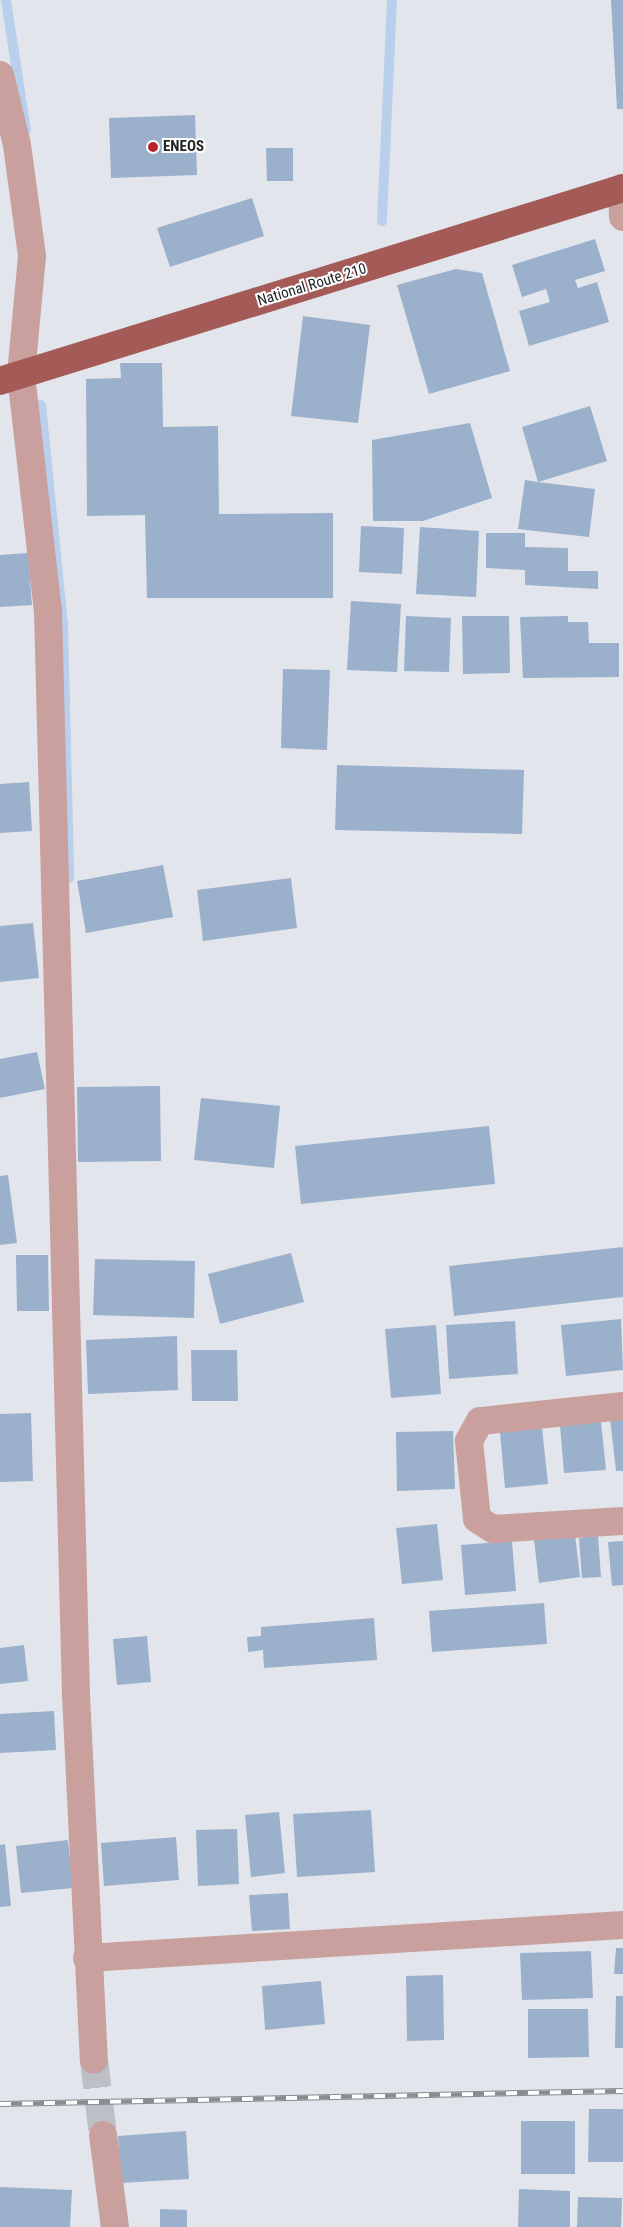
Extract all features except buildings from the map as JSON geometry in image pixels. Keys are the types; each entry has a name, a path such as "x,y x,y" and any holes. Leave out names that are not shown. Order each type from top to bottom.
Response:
{"highway":[{"name":"National Route 210","path":"10,378 623,188"}],"street":[{"path":"0,75 17,145 32,256 10,378 48,611 76,1695 87,1958 94,2060"},
{"path":"623,188 623,217"},
{"path":"623,1406 480,1421 469,1441 477,1519 493,1529 623,1521"},
{"path":"87,1958 623,1925"},
{"path":"104,2135 115,2227"}],"waterway":[{"path":"6,0 26,130"},
{"path":"382,221 392,0"},
{"path":"41,405 63,624 69,878"}],"tunnel":[{"path":"94,2060 103,2135"}],"railway":[{"path":"0,2104 623,2091"}],"place":[{"name":"ENEOS","path":"153,147"}]}
